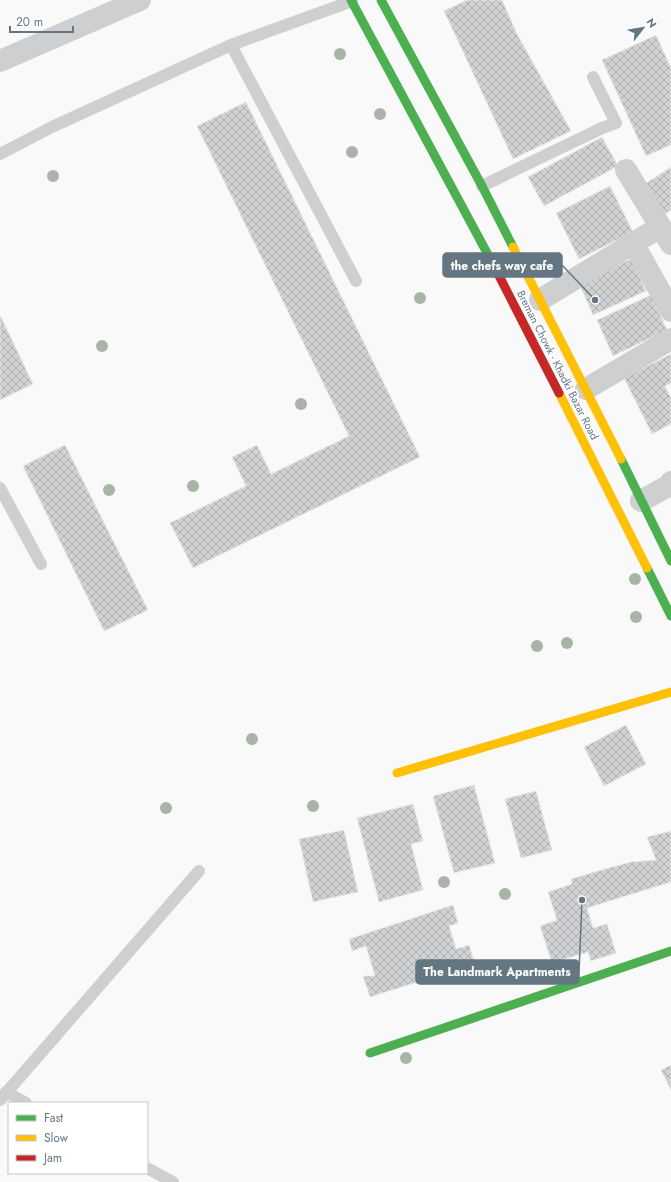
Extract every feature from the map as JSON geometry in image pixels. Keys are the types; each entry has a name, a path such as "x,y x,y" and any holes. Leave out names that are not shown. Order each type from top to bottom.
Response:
{"main road":[{"name":"Breman Chowk - Khadki Bazar Road","path":"381,0 482,186 586,389 671,561"},
{"name":"Breman Chowk - Khadki Bazar Road","path":"352,1 508,292 671,616"},
{"path":"397,773 671,692"},
{"path":"370,1053 671,951"}],"street":[{"path":"0,61 140,0"},
{"path":"540,300 633,243 665,236 626,170"},
{"path":"633,243 671,311"},
{"path":"586,389 671,339"},
{"path":"641,501 671,482"}],"lane":[{"path":"0,154 54,126 231,45 352,1"},
{"path":"231,45 356,281"},
{"path":"482,186 602,128 616,123 593,77"},
{"path":"0,488 41,564"},
{"path":"23,1102 3,1096 199,871"},
{"path":"148,1169 173,1182"}],"building":[{"path":"467,0 502,0 517,34 571,131 513,159 444,11"},
{"path":"656,35 671,68 671,145 646,156 602,60"},
{"path":"246,102 420,457 193,568 170,523 246,486 232,457 257,445 271,474 349,436 197,126"},
{"path":"602,137 618,166 544,206 528,177"},
{"path":"671,167 671,210 665,214 645,184"},
{"path":"610,186 633,232 579,259 556,213"},
{"path":"631,259 646,291 593,315 579,283"},
{"path":"651,295 667,330 613,356 597,320"},
{"path":"0,315 33,384 0,400"},
{"path":"671,354 671,383 665,386 671,398 671,424 652,434 624,378"},
{"path":"65,445 148,610 104,631 23,466"},
{"path":"626,725 646,764 604,786 584,747"},
{"path":"474,785 495,863 454,873 433,796"},
{"path":"536,791 552,850 521,858 505,799"},
{"path":"413,804 423,841 411,844 423,890 379,902 357,818"},
{"path":"344,830 358,892 313,902 299,839"},
{"path":"671,831 671,882 587,908 593,928 607,924 616,953 591,961 588,952 552,963 540,926 557,920 548,892 572,884 571,879 631,862 656,860 647,837"},
{"path":"453,905 458,923 449,926 456,949 469,945 475,964 370,997 363,976 375,976 366,946 352,951 349,939"},
{"path":"671,1065 671,1090 661,1070"}],"traffic: fast":[{"path":"351,0 493,264"},
{"path":"381,0 482,186 513,247"},
{"path":"621,459 671,561"},
{"path":"647,568 671,616"},
{"path":"370,1053 671,951"}],"traffic: slow":[{"path":"513,247 621,459"},
{"path":"559,393 647,568"},
{"path":"397,773 671,692"}],"traffic: jam":[{"path":"493,264 559,393"}],"place":[{"name":"the chefs way cafe","path":"595,300"},
{"name":"The Landmark Apartments","path":"582,900"}]}
